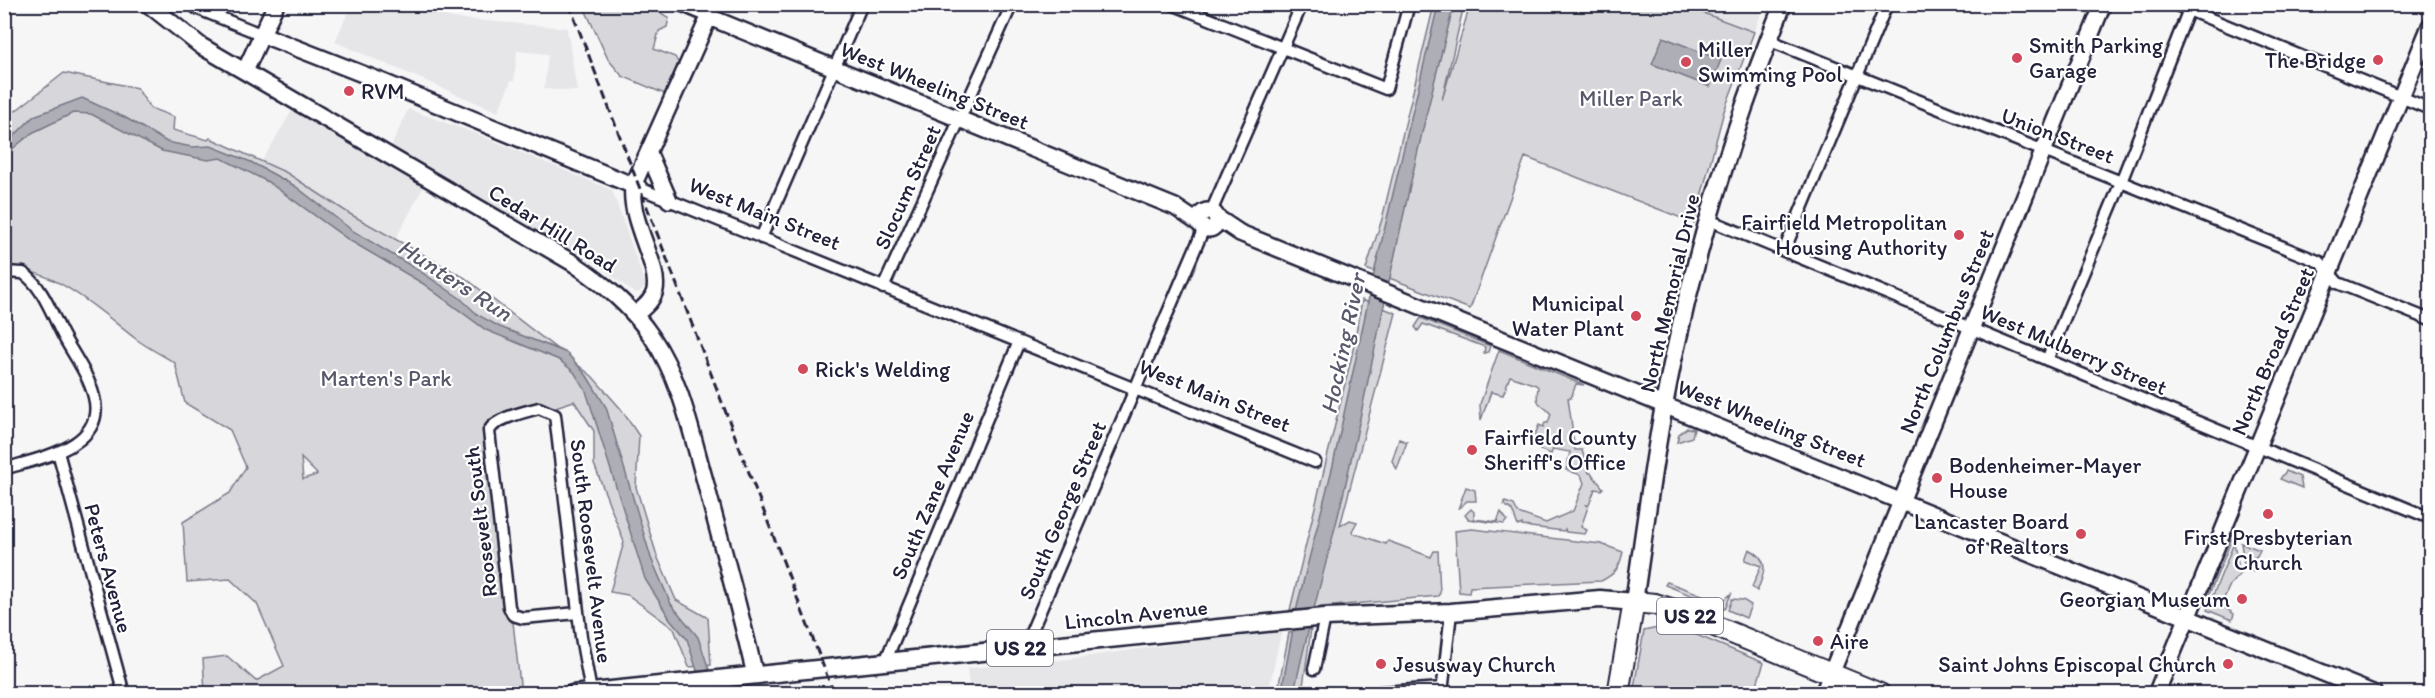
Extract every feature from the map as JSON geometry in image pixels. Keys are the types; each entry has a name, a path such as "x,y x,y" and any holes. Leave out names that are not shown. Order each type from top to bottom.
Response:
{"highway":[{"name":"US 22","path":"1634,602 1683,613 1880,693"},
{"path":"1618,693 1634,602"}],"main road":[{"name":"North Memorial Drive","path":"1634,602 1674,352 1734,130 1783,4"},
{"name":"Lincoln Avenue","path":"572,693 666,689 686,681 717,677 1322,617 1451,612 1573,601 1634,602"}],"street":[{"name":"Cedar Hill Road","path":"148,4 188,38 573,263 606,287 635,315 659,348 680,393 755,675"},
{"path":"245,71 276,4"},
{"name":"West Wheeling Street","path":"678,4 711,11 834,68 2375,693"},
{"path":"760,238 862,4"},
{"name":"Slocum Street","path":"883,288 958,118 1012,4"},
{"path":"1172,4 1282,50 1386,89 1409,4"},
{"name":"South George Street","path":"1028,647 1032,630 1134,388 1302,4"},
{"path":"1784,251 1887,4"},
{"name":"North Columbus Street","path":"1823,693 2103,4"},
{"path":"2174,4 2189,8 2430,109"},
{"name":"West Main Street","path":"196,8 383,82 1018,344 1316,462"},
{"path":"2047,360 2122,181 2189,8"},
{"path":"635,315 652,297 656,286 632,207 636,187 711,11"},
{"name":"North Broad Street","path":"2156,693 2430,26"},
{"name":"Union Street","path":"1768,40 2320,262 2338,283 2430,320"},
{"path":"649,154 669,200"},
{"name":"West Mulberry Street","path":"1709,220 2430,518"},
{"path":"4,272 18,271 32,281 88,381 95,399 96,413 86,435 58,452 4,469"},
{"name":"South Zane Avenue","path":"885,662 1018,344"},
{"name":"Roosevelt South","path":"555,415 544,408 526,412 491,426 489,437 510,611 513,615 523,618 578,613"},
{"name":"South Roosevelt Avenue","path":"555,415 578,613 591,692"},
{"name":"Peters Avenue","path":"58,452 124,693"},
{"path":"1353,693 1442,691 1451,612"},
{"path":"1314,669 1322,617"}],"shaded area":[{"path":"351,5 422,5 452,18 567,28 577,91 544,89 548,54 517,51 514,81 511,81 498,112 335,42"},
{"path":"1438,5 1454,5 1412,178 1343,497 1294,693 1281,694 1298,602 1333,465 1375,269"},
{"path":"1682,5 1765,5 1754,32"},
{"name":"Miller Swimming Pool","path":"1663,37 1721,60 1710,87 1652,64"},
{"path":"82,98 126,118 167,142 192,147 211,146 251,162 295,186 353,231 460,298 478,315 500,327 567,353 587,376 606,407 651,558 671,604 698,637 717,693 704,693 687,639 670,619 645,579 586,391 574,372 559,360 486,330 422,283 349,240 268,182 221,158 208,160 162,151 91,114 73,113 32,133 5,155 5,145 34,116"},
{"path":"293,109 424,186 395,240 262,161"},
{"path":"408,109 477,134 612,190 646,286 638,293 633,292 586,256 555,242 391,147"},
{"path":"1282,629 1268,693 970,693 967,668 1046,662"}],"green space":[{"path":"583,5 649,5 669,18 667,27 659,31 654,49 675,57 679,64 665,94 622,76 608,59"},
{"name":"Miller Park","path":"1434,5 1464,5 1442,100 1470,5 1682,5 1754,32 1724,111 1694,223 1525,157 1470,309 1366,269 1382,219"},
{"name":"Marten's Park","path":"64,73 137,88 150,108 174,117 173,130 208,140 210,138 287,173 350,214 465,278 592,376 621,409 639,436 636,487 657,556 676,600 708,618 711,665 689,667 674,629 628,595 610,592 624,542 594,464 594,431 574,401 491,428 521,693 205,693 203,659 227,656 256,681 284,666 257,604 230,579 187,582 183,522 230,493 246,467 230,430 185,403 175,363 141,342 75,292 57,282 22,270 5,271 5,119","holes":["301,458 317,474 303,479"]},
{"path":"1362,300 1396,313 1340,526 1350,520 1357,522 1353,533 1386,544 1388,541 1431,557 1434,551 1438,551 1440,593 1438,596 1290,610 1352,355"},
{"path":"1421,318 1490,346 1488,352 1484,353 1485,347 1423,324 1418,331 1415,327"},
{"path":"1499,350 1584,385 1576,384 1571,398 1568,398 1573,434 1571,436 1575,450 1582,450 1589,473 1603,488 1595,489 1589,505 1586,505 1588,507 1581,527 1587,530 1585,534 1566,532 1565,529 1564,531 1522,526 1522,524 1518,526 1512,510 1504,505 1505,502 1514,505 1518,513 1546,523 1573,511 1584,483 1581,475 1566,470 1570,452 1553,449 1551,454 1540,450 1534,437 1539,425 1543,427 1545,423 1548,423 1551,414 1538,402 1536,385 1510,376 1503,395 1491,392 1481,420 1480,404"},
{"path":"1687,428 1694,429 1692,437 1677,442 1679,434"},
{"path":"1399,439 1407,442 1397,469 1392,461"},
{"path":"2286,471 2300,477 2302,488 2280,479"},
{"path":"1466,487 1475,490 1476,501 1467,501 1458,509"},
{"path":"1471,509 1474,512 1474,519 1497,522 1501,512 1507,520 1504,524 1468,519 1465,515"},
{"path":"1472,529 1601,544 1623,552 1616,570 1601,581 1470,587 1469,593 1459,592 1455,531"},
{"path":"2232,539 2206,602 2202,602 2229,540"},
{"path":"2234,543 2240,574 2230,585 2221,605 2234,614 2232,620 2207,610"},
{"path":"2241,543 2260,550 2257,556 2248,561 2252,571 2244,565"},
{"path":"1749,549 1760,557 1764,567 1757,591 1752,587 1761,566 1745,560"},
{"path":"1667,582 1721,602 1731,594 1725,609 1665,585"},
{"path":"1732,599 1743,600 1751,605 1746,618 1728,610"},
{"path":"1663,621 1764,663 1754,693 1633,693 1644,631 1658,628"},
{"path":"1311,629 1302,693 1275,694 1278,690 1289,633"}],"railway":[{"path":"569,4 834,694"}],"place":[{"name":"Smith Parking Garage","path":"2017,58"},
{"name":"The Bridge","path":"2378,60"},
{"name":"Miller Swimming Pool","path":"1686,62"},
{"name":"RVM","path":"349,91"},
{"name":"Fairfield Metropolitan Housing Authority","path":"1959,235"},
{"name":"Municipal Water Plant","path":"1636,316"},
{"name":"Rick's Welding","path":"803,369"},
{"name":"Fairfield County Sheriff's Office","path":"1472,450"},
{"name":"Bodenheimer-Mayer House","path":"1937,478"},
{"name":"First Presbyterian Church","path":"2268,514"},
{"name":"Lancaster Board of Realtors","path":"2081,534"},
{"name":"Georgian Museum","path":"2242,599"},
{"name":"Aire","path":"1818,641"},
{"name":"Jesusway Church","path":"1381,664"},
{"name":"Saint Johns Episcopal Church","path":"2228,664"}],"water label":[{"name":"Hunters Run","path":"455,280"},
{"name":"Hocking River","path":"1343,344"}]}
